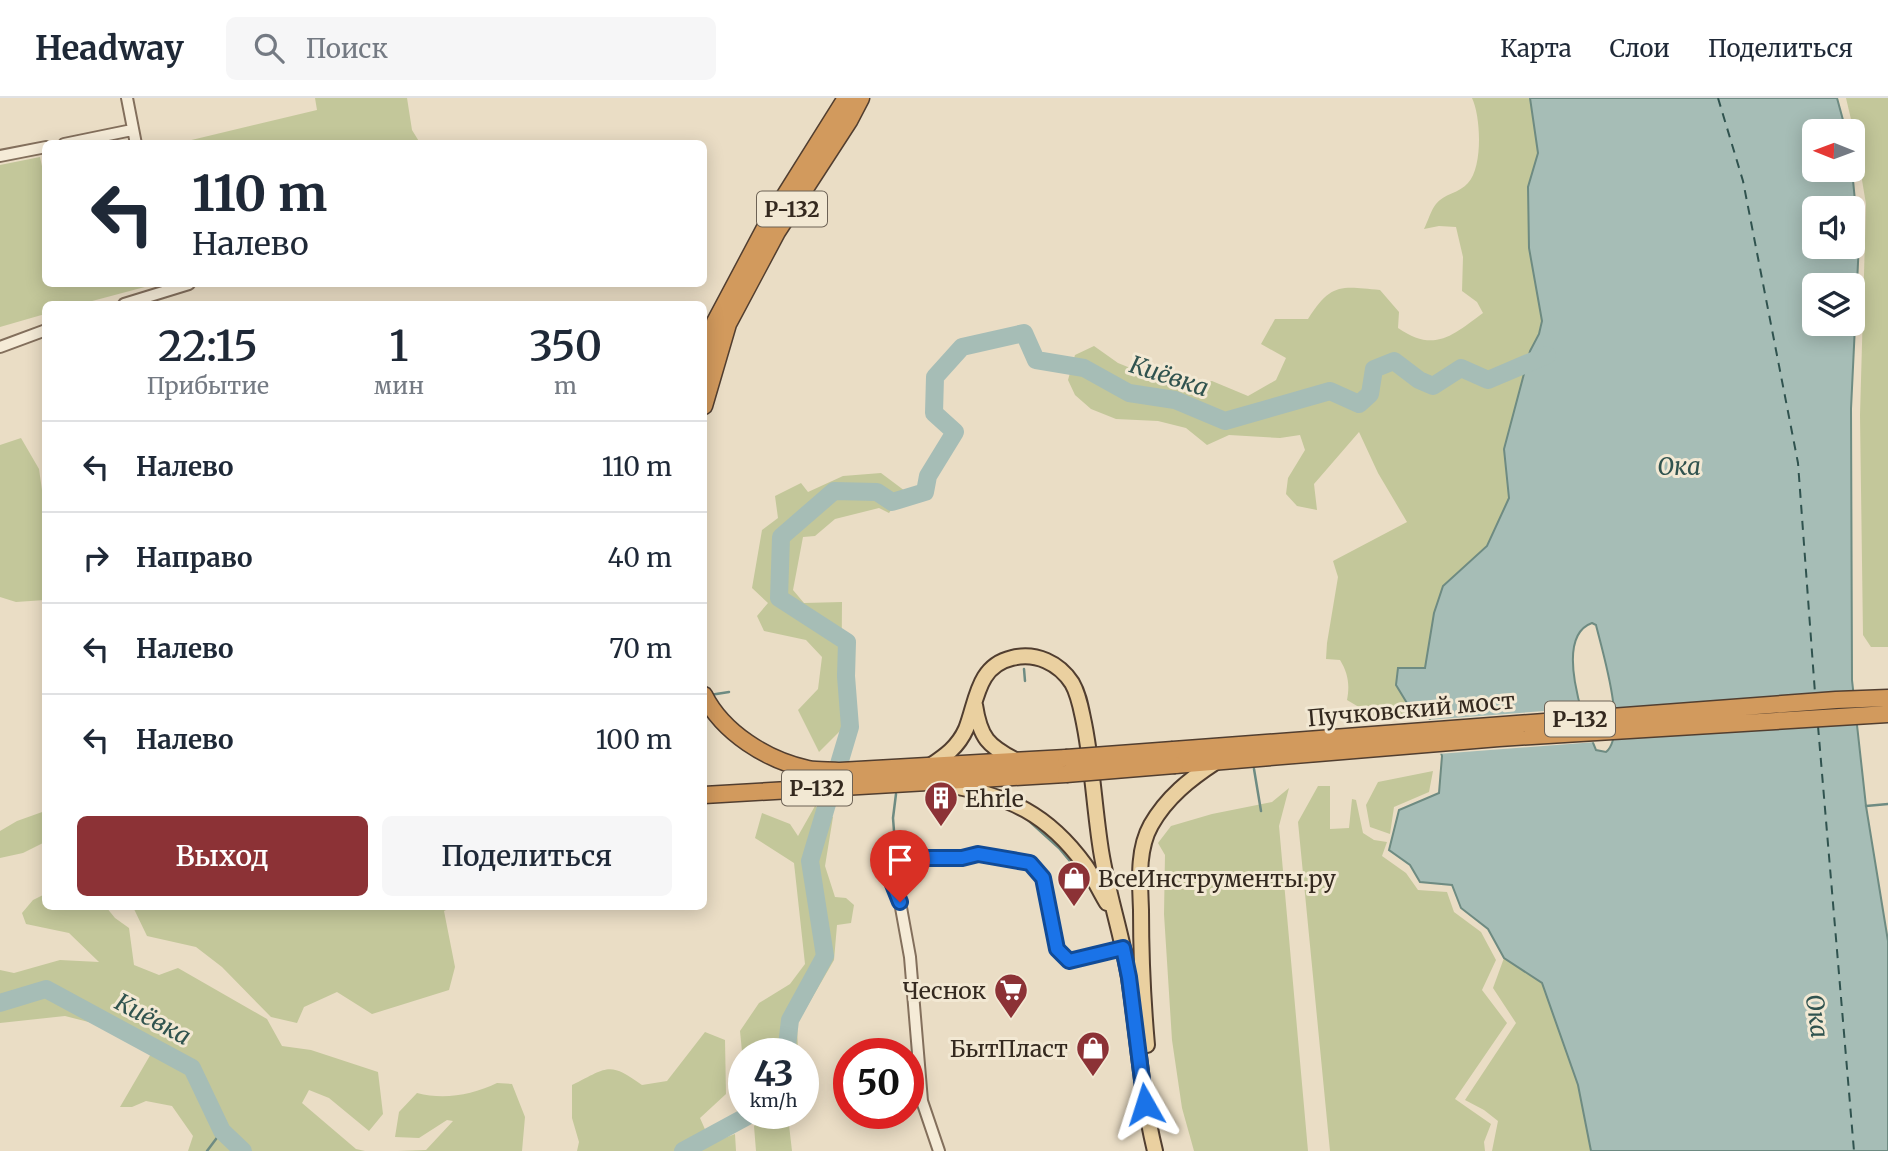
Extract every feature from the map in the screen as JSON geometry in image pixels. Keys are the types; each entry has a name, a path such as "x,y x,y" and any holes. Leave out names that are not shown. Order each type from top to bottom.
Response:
{"highway":[{"name":"Р-132","path":"707,353 767,224 846,98"},
{"name":"Р-132","path":"707,391 721,323 861,98"},
{"name":"Пучковский мост","path":"1273,749 1783,704 1888,698"},
{"name":"Р-132","path":"707,702 738,736 770,757 809,769 929,774 1017,761 1066,766"},
{"name":"Пучковский мост","path":"1273,749 1888,714"},
{"name":"Р-132","path":"707,796 929,774 1273,749"},
{"name":"Р-132","path":"1174,758 1216,762 1273,749"}],"main road":[{"path":"1116,919 1087,867 1048,825 1004,798 929,774 951,752 965,729 974,698 985,676 994,666 1015,657 1047,660 1057,666 1072,683 1078,695 1092,763 1104,875 1116,919 1123,948 1147,1118 1155,1151"},
{"path":"974,698 983,738 998,752 1017,761"},
{"path":"1142,1078 1147,1045 1141,969 1140,867 1144,841 1150,826 1172,796 1216,762"}],"street":[{"path":"127,98 135,140"},
{"path":"83,140 132,130"},
{"path":"0,156 42,148"},
{"path":"134,301 179,287"},
{"path":"0,347 42,331"},
{"path":"939,1151 922,1101 910,957 900,902 884,862 909,858 962,858 978,854 1030,863 1043,878 1057,949 1069,961 1123,948"}],"green space":[{"path":"315,98 407,98 412,130 418,140 192,140 317,110"},
{"path":"1472,98 1530,98 1538,153 1528,187 1529,248 1542,321 1530,351 1504,449 1509,498 1487,546 1443,586 1434,613 1425,668 1398,668 1396,685 1413,713 1374,716 1347,700 1348,679 1343,665 1340,660 1326,659 1338,577 1333,561 1407,522 1378,473 1359,432 1314,484 1317,510 1297,506 1286,494 1288,478 1305,450 1300,435 1280,438 1229,435 1207,445 1186,428 1158,421 1116,419 1091,409 1075,395 1068,380 1075,355 1094,346 1118,363 1150,376 1183,383 1212,381 1248,396 1276,380 1286,358 1261,344 1275,319 1308,319 1323,299 1338,289 1380,290 1399,312 1398,328 1422,339 1442,338 1462,329 1483,313 1477,302 1462,291 1463,257 1456,227 1424,229 1439,201 1461,189 1473,176 1479,142"},
{"path":"1846,98 1888,98 1888,647 1871,647 1863,635 1860,415 1862,336 1865,336 1866,204 1862,182 1866,182 1866,119 1851,119"},
{"path":"40,157 42,287 145,287 92,301 42,301 42,315 0,327 0,165"},
{"path":"21,438 39,469 42,490 42,600 16,602 0,597 0,445"},
{"path":"881,473 905,491 889,513 879,508 835,519 815,536 803,537 793,590 804,603 842,602 841,730 819,752 798,710 818,689 822,657 806,640 764,631 757,616 768,603 752,588 762,530 778,518 775,496 801,483 808,492 843,476"},
{"path":"1433,771 1429,792 1394,807 1390,834 1370,827 1366,805 1378,782"},
{"path":"1318,786 1330,786 1330,829 1349,828 1352,799 1356,800 1363,833 1374,840 1387,842 1382,856 1406,873 1418,890 1447,892 1454,912 1481,932 1496,960 1482,990 1507,1023 1455,1099 1491,1124 1484,1142 1485,1151 1330,1151 1298,822"},
{"path":"1289,788 1279,826 1308,1151 1194,1151 1182,1108 1172,1040 1164,914 1165,855 1158,843 1171,826 1212,814 1272,802"},
{"path":"815,806 833,817 825,866 835,897 846,898 854,905 851,923 837,925 834,960 797,1024 797,1038 741,1038 740,1031 759,1003 790,984 805,964 794,863 755,838 762,813 790,824 798,836"},
{"path":"42,812 42,844 23,853 0,858 0,831 17,821"},
{"path":"42,896 42,910 108,910 129,928 134,965 159,975 178,968 267,1019 282,1046 311,1050 378,1072 383,1114 369,1131 329,1098 309,1090 302,1103 356,1149 365,1151 188,1151 193,1136 172,1106 146,1101 132,1107 120,1107 152,1052 116,1029 65,1016 0,1023 0,970 14,973 60,960 99,962 69,933 26,924 22,913 33,900"},
{"path":"134,910 446,910 444,911 455,967 449,990 372,1014 337,992 304,1007 297,1023 271,1017 222,967 196,947 147,936"},
{"path":"1504,958 1542,983 1578,1085 1591,1151 1492,1151 1498,1121 1465,1100 1516,1023 1493,988"},
{"path":"705,1032 725,1040 726,1094 700,1118 711,1143 735,1134 736,1151 577,1151 579,1142 572,1118 572,1085 608,1069 622,1072 642,1085 667,1081"},
{"path":"497,1083 512,1084 525,1117 522,1151 398,1151 426,1150 453,1121 447,1120 419,1138 395,1137 399,1112 417,1093 458,1095"},
{"path":"754,1129 789,1129 792,1151 756,1151"}],"water":[{"name":"Ока","path":"1530,98 1837,98 1843,119 1802,119 1802,182 1853,182 1855,196 1802,196 1802,259 1858,259 1858,273 1802,273 1802,336 1854,336 1851,409 1852,680 1866,806 1888,941 1888,1151 1591,1151 1578,1085 1542,983 1504,958 1488,929 1461,908 1452,885 1420,882 1410,865 1389,850 1399,810 1439,793 1442,756 1429,717 1413,713 1396,685 1398,668 1425,668 1434,613 1443,586 1487,546 1509,498 1504,449 1530,351 1542,321 1529,248 1528,187 1538,153","holes":["1592,623 1596,625 1608,671 1614,710 1615,728 1612,742 1606,752 1596,750 1575,682 1574,645 1580,631"]}],"pier":[{"path":"1585,708 1596,742 1438,754 1426,720"}],"waterway":[{"name":"Киёвка","path":"788,1038 790,1020 825,956 810,861 850,727 846,676 847,642 779,598 781,537 834,491 877,492 892,502 925,492 928,476 955,432 934,413 935,377 962,347 1024,333 1036,360 1084,368 1129,393 1175,400 1225,421 1330,391 1359,404 1370,394 1374,369 1394,361 1419,380 1433,386 1461,368 1488,380 1547,355"},
{"path":"1024,669 1025,681"},
{"path":"710,695 729,692"},
{"path":"1254,769 1261,811"},
{"path":"950,793 960,795"},
{"path":"895,844 893,818 896,794"},
{"path":"1866,806 1888,804"},
{"path":"1028,820 1059,848 1079,872"},
{"name":"Киёвка","path":"0,1003 46,989 192,1068 222,1131 243,1151"},
{"name":"Киёвка","path":"683,1151 728,1127"},
{"path":"207,1151 222,1131"}],"ferry route":[{"path":"1718,98 1743,181 1798,463 1815,693"},
{"path":"1818,726 1854,1151"}],"place":[{"name":"Ehrle","path":"941,828"},
{"name":"ВсеИнструменты.ру","path":"1074,908"},
{"name":"Чеснок","path":"1011,1020"},
{"name":"БытПласт","path":"1093,1078"}],"route":[{"path":"900,902 884,862 909,858 962,858 978,854 1030,863 1043,878 1057,949 1069,961 1123,948 1145,1104"}]}
